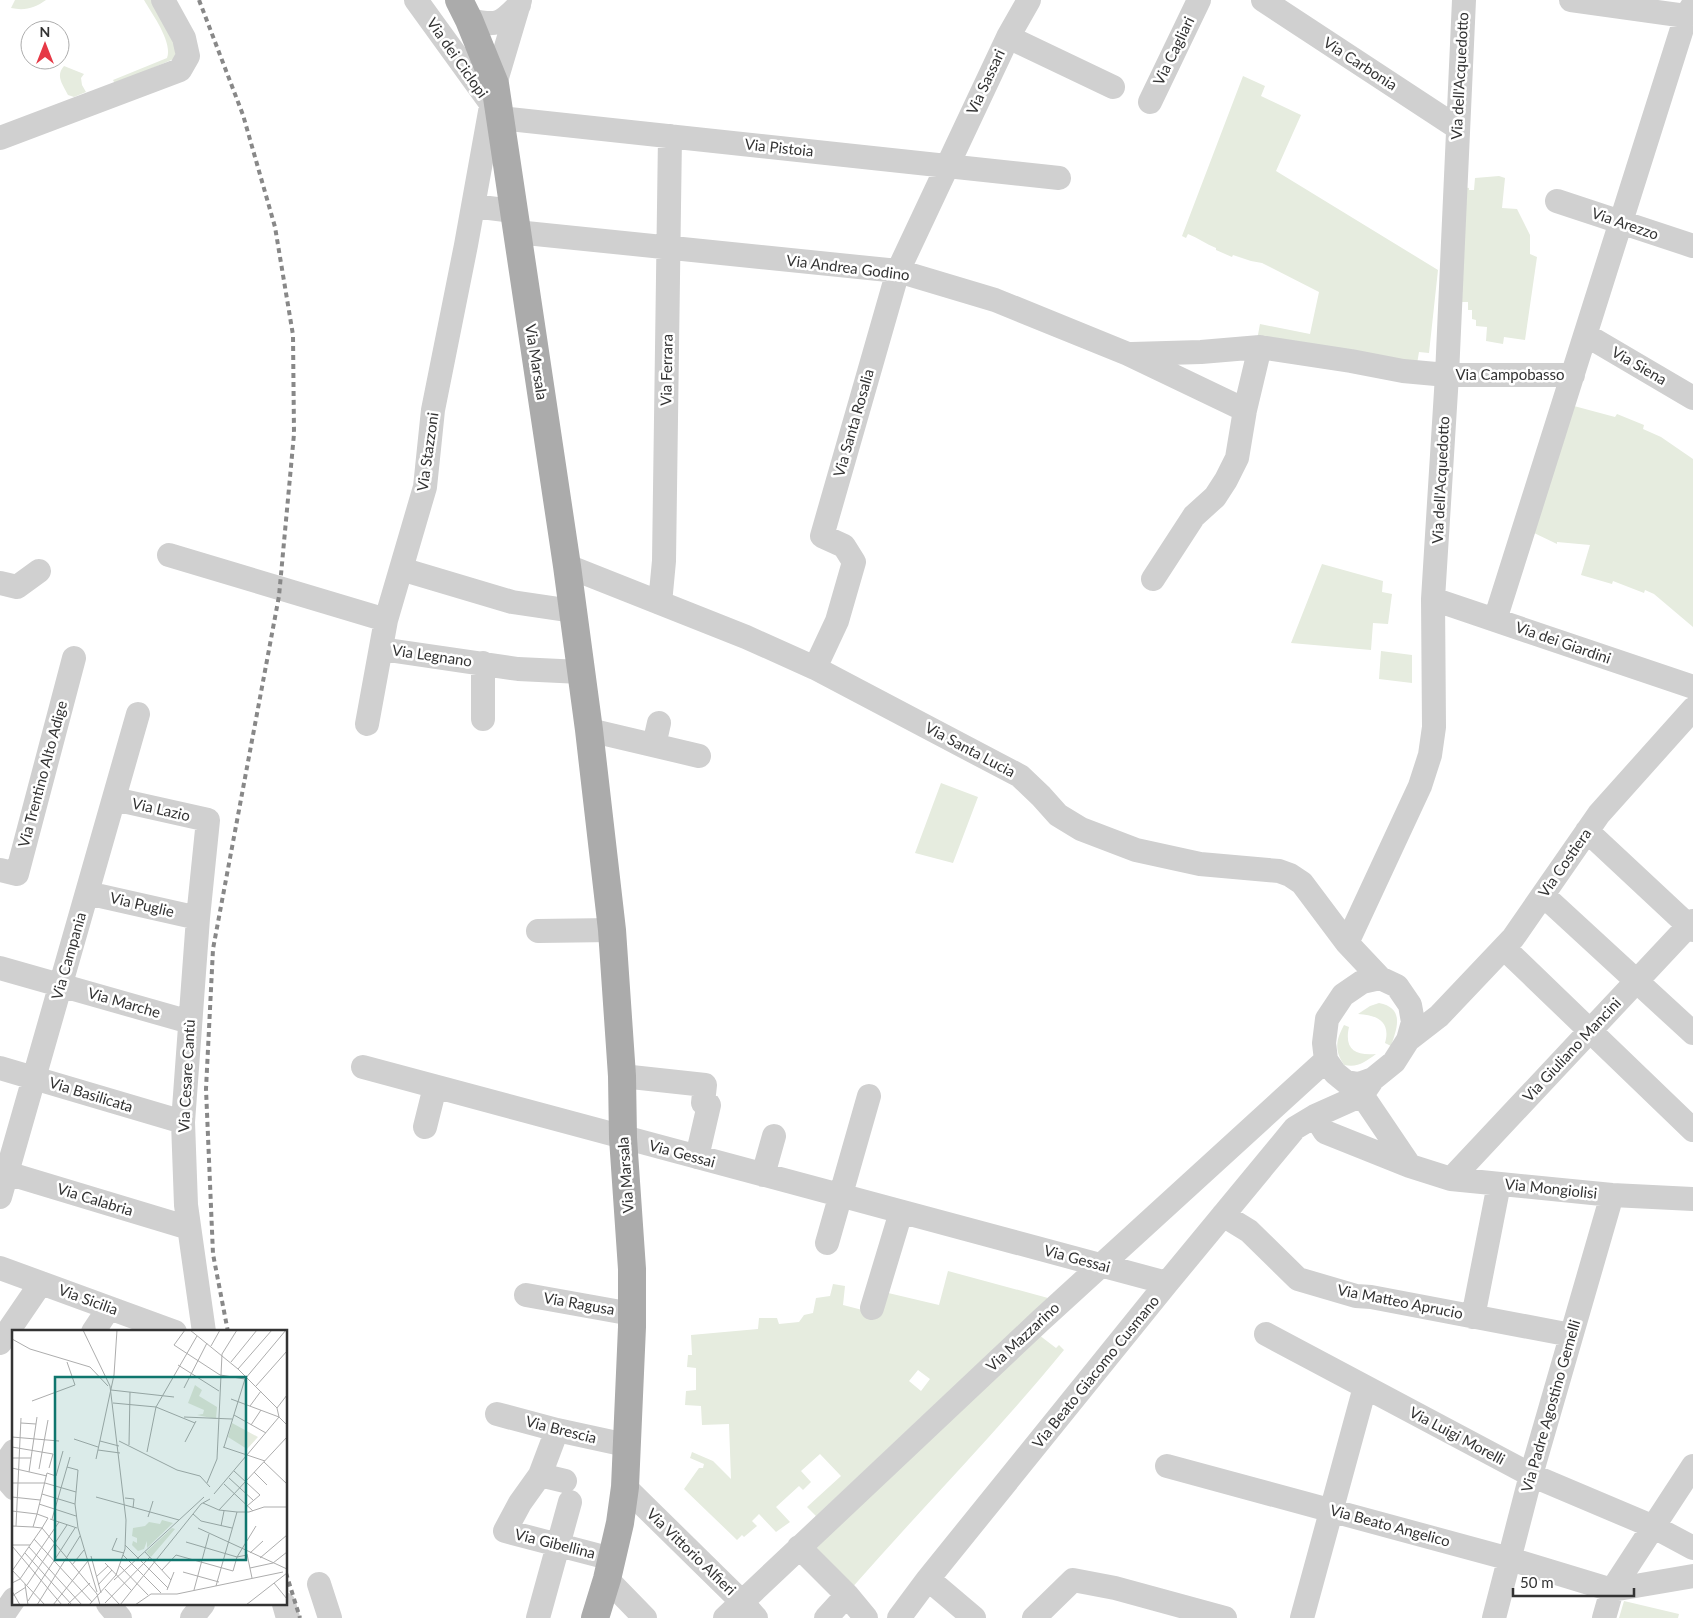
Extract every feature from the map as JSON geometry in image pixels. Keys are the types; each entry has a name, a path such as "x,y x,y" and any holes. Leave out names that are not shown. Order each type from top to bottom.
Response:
{"main road":[{"name":"Via Marsala","path":"464,10 496,106 515,222 567,566 589,730 612,930 622,1076 623,1138 632,1269 632,1314 625,1487 620,1523 595,1618"}],"street":[{"path":"0,138 180,70 188,56 184,38 163,0"},
{"name":"Via dei Ciclopi","path":"416,0 496,106"},
{"name":"Via Sassari","path":"947,166 1008,37 1029,0"},
{"name":"Via Cagliari","path":"1150,102 1199,0"},
{"name":"Via Carbonia","path":"1263,0 1458,128"},
{"name":"Via dell'Acquedotto","path":"1347,943 1420,786 1430,755 1434,727 1433,599 1447,375 1464,0"},
{"path":"1495,620 1690,11 1571,0"},
{"path":"464,10 489,24 505,19 519,2"},
{"name":"Via Stazzoni","path":"367,724 386,620 425,487 433,410 473,206 519,2"},
{"path":"1008,37 1112,87"},
{"name":"Via Pistoia","path":"496,106 670,136 1059,178"},
{"name":"Via Ferrara","path":"660,603 664,560 670,136"},
{"name":"Via Santa Rosalia","path":"814,668 837,621 854,562 844,546 822,536 898,271 947,166"},
{"name":"Via Arezzo","path":"1557,201 1693,246"},
{"path":"473,206 515,222"},
{"name":"Via Andrea Godino","path":"515,222 669,247 898,271 995,300 1128,354 1245,410"},
{"name":"Via Siena","path":"1586,335 1693,398"},
{"path":"1153,580 1194,516 1215,496 1226,480 1237,458 1245,410 1260,347"},
{"name":"Via Campobasso","path":"1128,354 1201,352 1260,347 1351,361 1404,372 1447,375 1573,375"},
{"path":"169,555 386,620"},
{"name":"Via Santa Lucia","path":"567,566 746,637 814,668 1020,776 1058,815 1081,829 1136,850 1170,859 1200,864 1279,871 1290,875 1302,883 1347,943 1380,978"},
{"path":"401,569 512,602 573,611"},
{"path":"0,583 17,587 38,571"},
{"name":"Via dei Giardini","path":"1433,599 1693,688"},
{"name":"Via Legnano","path":"381,649 518,669 581,672"},
{"name":"Via Trentino Alto Adige","path":"0,870 17,874 74,658"},
{"name":"Via Legnano","path":"483,664 483,719"},
{"name":"Via Costiera","path":"1408,1040 1439,1016 1513,938 1599,814 1693,710"},
{"name":"Via Campania","path":"0,1198 4,1172 34,1078 138,714"},
{"path":"589,730 656,734 699,756"},
{"name":"Via Lazio","path":"114,799 208,820"},
{"name":"Via Cesare Cantù","path":"204,1330 186,1205 183,1122 198,918 208,820"},
{"path":"1587,831 1692,926"},
{"name":"Via Puglie","path":"87,893 198,918"},
{"path":"1543,896 1693,1032"},
{"name":"Via Giuliano Mancini","path":"1451,1179 1637,981 1692,926"},
{"path":"538,931 612,930"},
{"path":"1504,948 1693,1130"},
{"name":"Via Marche","path":"0,968 190,1022"},
{"path":"1315,1116 1328,1091 1331,1066 1324,1043 1328,1019 1343,995 1362,982 1380,978 1398,986 1410,1004 1413,1022 1408,1040 1394,1062 1368,1087"},
{"path":"1410,1004 1439,1016"},
{"path":"1331,1066 1346,1082 1368,1087 1410,1166"},
{"name":"Via Mazzarino","path":"724,1618 749,1610 799,1547 1100,1266 1331,1066"},
{"name":"Via Gessai","path":"362,1067 1167,1283"},
{"name":"Via Basilicata","path":"0,1068 183,1122"},
{"path":"622,1076 705,1085 703,1103 709,1105 697,1157"},
{"path":"425,1127 435,1087"},
{"name":"Via Beato Giacomo Cusmano","path":"899,1618 928,1579 1167,1283 1295,1128 1368,1087"},
{"path":"827,1242 869,1096"},
{"name":"Via Mongiolisi","path":"1315,1116 1325,1132 1410,1166 1451,1179 1612,1195 1693,1199"},
{"path":"763,1175 774,1136"},
{"name":"Via Calabria","path":"4,1172 190,1228"},
{"path":"1474,1316 1499,1184"},
{"name":"Via Padre Agostino Gemelli","path":"1494,1618 1531,1475 1612,1195"},
{"path":"872,1308 901,1212"},
{"name":"Via Matteo Aprucio","path":"1223,1215 1249,1231 1298,1279 1356,1296 1371,1297 1571,1335"},
{"name":"Via Sicilia","path":"0,1268 170,1330"},
{"path":"0,1343 41,1283"},
{"name":"Via Ragusa","path":"526,1295 632,1314"},
{"path":"94,1330 109,1308"},
{"name":"Via Luigi Morelli","path":"1266,1334 1531,1475 1654,1527 1693,1548"},
{"path":"1302,1618 1365,1387"},
{"name":"Via Brescia","path":"497,1414 557,1430 626,1445"},
{"name":"Via Gibellina","path":"557,1430 540,1474 520,1503 505,1531 559,1545 609,1569"},
{"path":"12,1453 0,1471 12,1486"},
{"name":"Via Beato Angelico","path":"1167,1466 1510,1558 1612,1590"},
{"path":"1604,1618 1612,1590 1693,1466"},
{"path":"538,1618 559,1545 567,1491 540,1474"},
{"name":"Via Vittorio Alfieri","path":"625,1487 749,1610"},
{"path":"799,1547 847,1595 866,1618"},
{"path":"609,1569 646,1618"},
{"path":"1612,1590 1693,1576"},
{"path":"928,1579 974,1618"},
{"path":"1034,1618 1073,1580 1115,1588 1224,1618"},
{"path":"318,1584 330,1618"},
{"path":"826,1618 847,1595"},
{"path":"1,1618 12,1602"},
{"path":"96,1618 103,1606"},
{"path":"110,1606 120,1618"},
{"path":"192,1618 201,1606"}],"shaded area":[{"path":"15,0 46,0 34,7 21,9 11,8"},
{"path":"144,0 154,0 175,39 176,58 115,84 113,80 167,58 168,51 164,36"},
{"path":"70,68 84,74 81,78 86,92 74,97 68,95 62,84 61,70 70,70"},
{"path":"1243,76 1265,86 1261,96 1301,115 1276,171 1438,270 1429,353 1419,352 1417,364 1257,340 1260,324 1310,334 1319,292 1262,263 1233,255 1232,257 1188,234 1186,238 1182,236"},
{"path":"1499,176 1505,178 1502,208 1517,209 1530,235 1530,254 1537,257 1525,340 1504,337 1503,344 1486,341 1487,327 1476,326 1476,320 1472,319 1472,310 1468,310 1468,302 1462,302 1463,187 1474,190 1475,178"},
{"path":"1574,406 1615,417 1617,414 1644,425 1643,429 1661,437 1693,459 1693,627 1654,594 1645,590 1644,593 1613,581 1612,584 1581,575 1590,545 1557,542 1557,544 1532,532"},
{"path":"1322,564 1383,581 1382,592 1392,594 1388,624 1373,623 1371,650 1291,643"},
{"path":"1381,651 1412,655 1412,683 1379,679"},
{"path":"941,783 978,797 953,863 915,853"},
{"path":"1379,1003 1393,1009 1396,1014 1397,1026 1391,1046 1385,1043 1386,1030 1381,1021 1372,1016 1358,1014 1370,1006"},
{"path":"1344,1025 1349,1027 1348,1041 1353,1050 1362,1054 1376,1054 1357,1065 1344,1065 1337,1050 1337,1045"},
{"path":"948,1271 1048,1298 816,1516 807,1507 841,1476 820,1454 801,1471 811,1482 803,1490 799,1486 776,1507 790,1522 776,1532 759,1514 752,1521 757,1526 744,1537 742,1535 737,1540 684,1489 699,1468 703,1468 704,1464 690,1458 692,1452 713,1461 731,1479 729,1424 702,1425 701,1406 685,1405 686,1391 696,1390 696,1368 687,1367 688,1355 692,1355 691,1335 758,1329 759,1318 777,1318 779,1324 799,1322 804,1315 813,1313 816,1298 830,1296 833,1284 845,1286 843,1305 878,1314 884,1292 939,1305","holes":["918,1370 930,1379 921,1391 909,1381"]},
{"path":"1039,1335 1056,1348 1059,1345 1064,1350 1012,1411 850,1590 809,1550"},
{"path":"1624,1601 1679,1614 1678,1618 1619,1618"}],"railway":[{"path":"199,0 243,115 275,227 293,335 294,434 279,596 213,949 206,1089 213,1254 228,1330"},
{"path":"288,1579 300,1618"}]}
